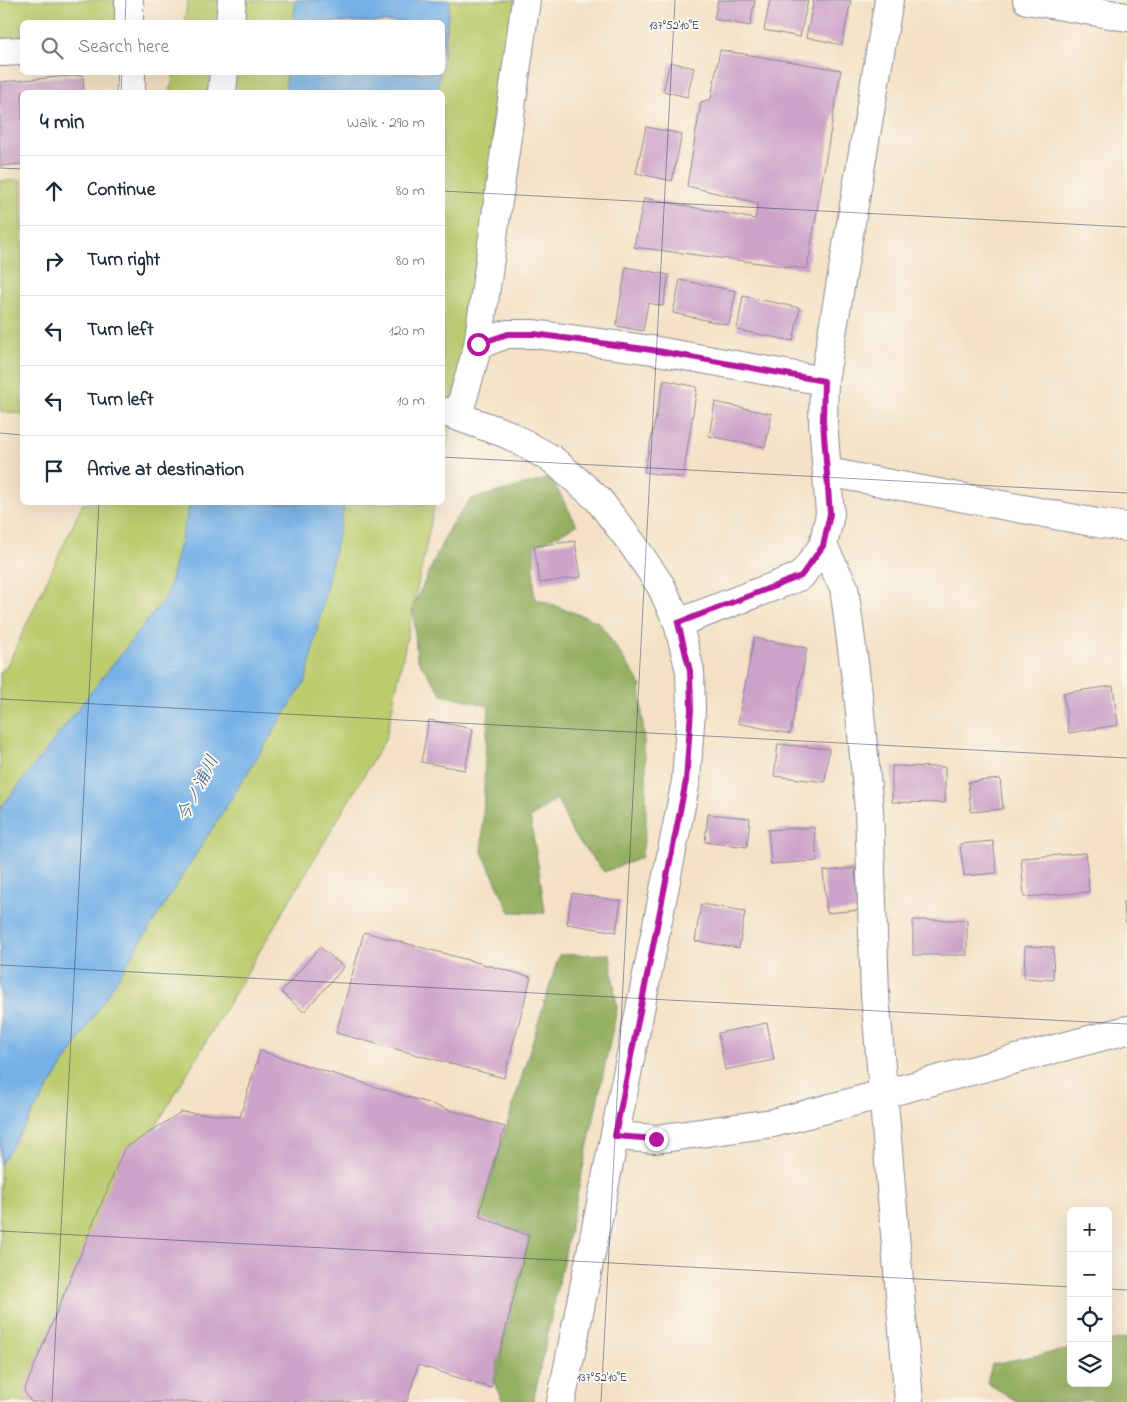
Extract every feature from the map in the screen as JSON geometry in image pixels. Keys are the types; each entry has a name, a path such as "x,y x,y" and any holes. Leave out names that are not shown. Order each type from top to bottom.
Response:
{"street":[{"path":"129,0 129,20"},
{"path":"230,20 232,0"},
{"path":"526,0 478,344 450,413 507,434 552,459 598,499 631,542 661,586 678,623 690,671 691,710 686,781 561,1402"},
{"path":"678,623 801,576 823,546 830,514 823,421 824,381 889,0"},
{"path":"1027,0 1127,17"},
{"path":"0,52 20,51"},
{"path":"131,75 131,90"},
{"path":"222,90 224,75"},
{"path":"478,344 508,334 534,334 652,350 824,381"},
{"path":"827,472 1127,527"},
{"path":"823,546 844,587 859,702 869,810 875,995 909,1402"},
{"path":"615,1136 656,1139 763,1124 1127,1030"}],"green space":[{"path":"0,0 126,0 124,20 20,20 20,51 0,52"},
{"path":"188,0 528,0 500,189 445,457 445,90 170,90 174,75 445,75 445,20 184,20"},
{"path":"20,180 20,414 0,411 0,181"},
{"path":"551,478 577,525 534,547 534,598 599,622 640,683 646,772 646,830 641,858 604,872 573,834 557,799 530,818 545,913 510,912 482,852 485,757 489,706 442,694 417,659 413,607 450,526 471,499"},
{"path":"82,505 435,505 386,738 150,1136 118,1402 0,1402 0,673 8,664"},
{"path":"610,954 617,1009 533,1402 503,1402 493,1381 529,1236 479,1216 559,955"},
{"path":"1127,1338 1127,1402 1093,1402 1091,1399 1077,1402 1018,1402 987,1383 992,1364 1067,1350 1067,1387 1112,1387 1112,1341"}],"water":[{"path":"296,0 450,0 445,41 445,20 293,20"},
{"path":"287,75 440,75 437,90 285,90"},
{"name":"今ノ浦川","path":"190,505 345,505 306,680 0,1165 0,809 167,595"}],"building":[{"path":"718,0 755,0 750,26 714,19"},
{"path":"770,0 808,0 800,37 764,30"},
{"path":"814,0 851,0 842,45 806,37"},
{"path":"720,50 841,70 807,269 634,247 644,198 755,219 758,203 687,186 701,102 711,99"},
{"path":"670,62 694,68 687,97 663,91"},
{"path":"83,75 84,90 20,90 20,164 0,166 0,82"},
{"path":"646,127 682,134 672,181 636,173"},
{"path":"626,267 669,275 663,306 648,303 643,331 616,326"},
{"path":"680,280 736,291 729,325 673,313"},
{"path":"743,296 800,308 793,341 737,330"},
{"path":"664,380 697,387 683,478 644,472"},
{"path":"715,402 772,414 765,447 709,436"},
{"path":"575,541 581,577 540,583 534,546"},
{"path":"754,638 807,648 790,734 738,723"},
{"path":"1113,686 1118,725 1069,733 1063,693"},
{"path":"429,720 473,729 465,770 421,762"},
{"path":"778,744 829,749 825,782 774,776"},
{"path":"892,766 945,767 945,803 892,802"},
{"path":"1000,779 1003,809 971,812 968,782"},
{"path":"708,814 750,818 747,847 705,842"},
{"path":"814,827 817,861 771,864 768,830"},
{"path":"993,841 997,873 964,876 960,844"},
{"path":"1086,853 1089,892 1024,897 1021,858"},
{"path":"855,868 859,910 827,913 823,871"},
{"path":"572,893 621,901 616,932 567,924"},
{"path":"1127,901 1127,922 1126,922 1123,902"},
{"path":"701,904 745,911 739,948 695,941"},
{"path":"913,920 967,920 967,955 913,955"},
{"path":"364,932 531,977 504,1078 336,1033"},
{"path":"1025,946 1054,947 1053,980 1024,978"},
{"path":"320,947 344,967 304,1012 281,992"},
{"path":"767,1023 774,1060 725,1070 718,1033"},
{"path":"260,1051 505,1127 479,1216 529,1236 491,1388 418,1365 407,1402 31,1402 24,1391 124,1149 181,1112 240,1117"}],"route":[{"path":"478,344 508,334 534,334 652,350 824,381 823,421 830,514 823,546 801,576 678,623 690,671 691,710 686,781 615,1136 656,1139"}]}
